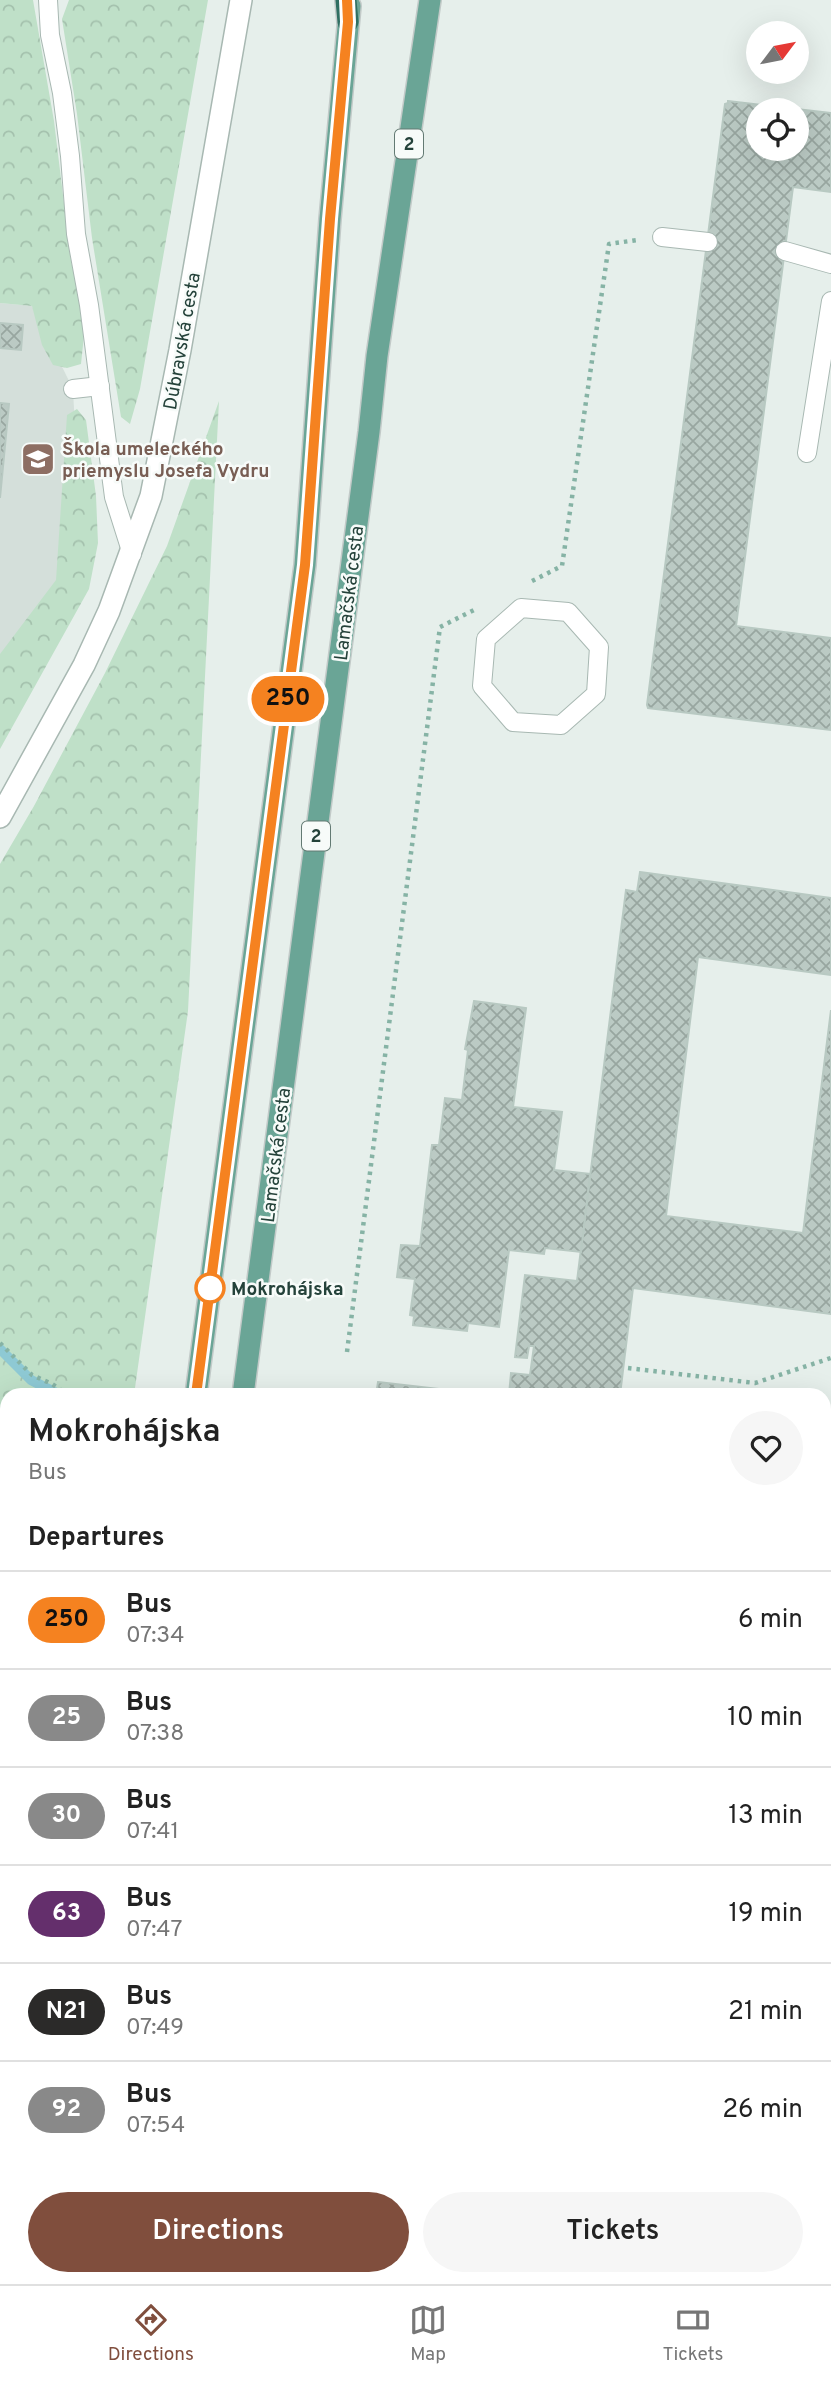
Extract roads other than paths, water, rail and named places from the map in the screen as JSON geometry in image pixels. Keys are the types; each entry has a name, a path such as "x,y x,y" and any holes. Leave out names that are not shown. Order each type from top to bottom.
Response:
{"highway":[{"path":"348,22 349,0"}],"main road":[{"name":"Lamačská cesta","path":"244,1388 377,356 432,4"},
{"path":"197,1388 305,565 330,219 348,22"}],"street":[{"name":"Dúbravská cesta","path":"0,817 84,664 109,611 132,554 151,495 180,350 241,0"}],"lane":[{"path":"48,0 50,35 62,93 70,156 76,234 89,305 114,498 132,554"},
{"path":"662,237 708,242"},
{"path":"785,251 831,264"},
{"path":"807,453 831,301"},
{"path":"74,389 100,386"},
{"path":"521,608 568,612 599,647 596,694 561,725 513,722 482,686 486,639 521,608"}],"waterway":[{"path":"0,1349 31,1380 46,1388"}],"place":[{"name":"Škola umeleckého priemyslu Josefa Vydru","path":"38,459"},
{"name":"Mokrohájska","path":"210,1288"}]}
